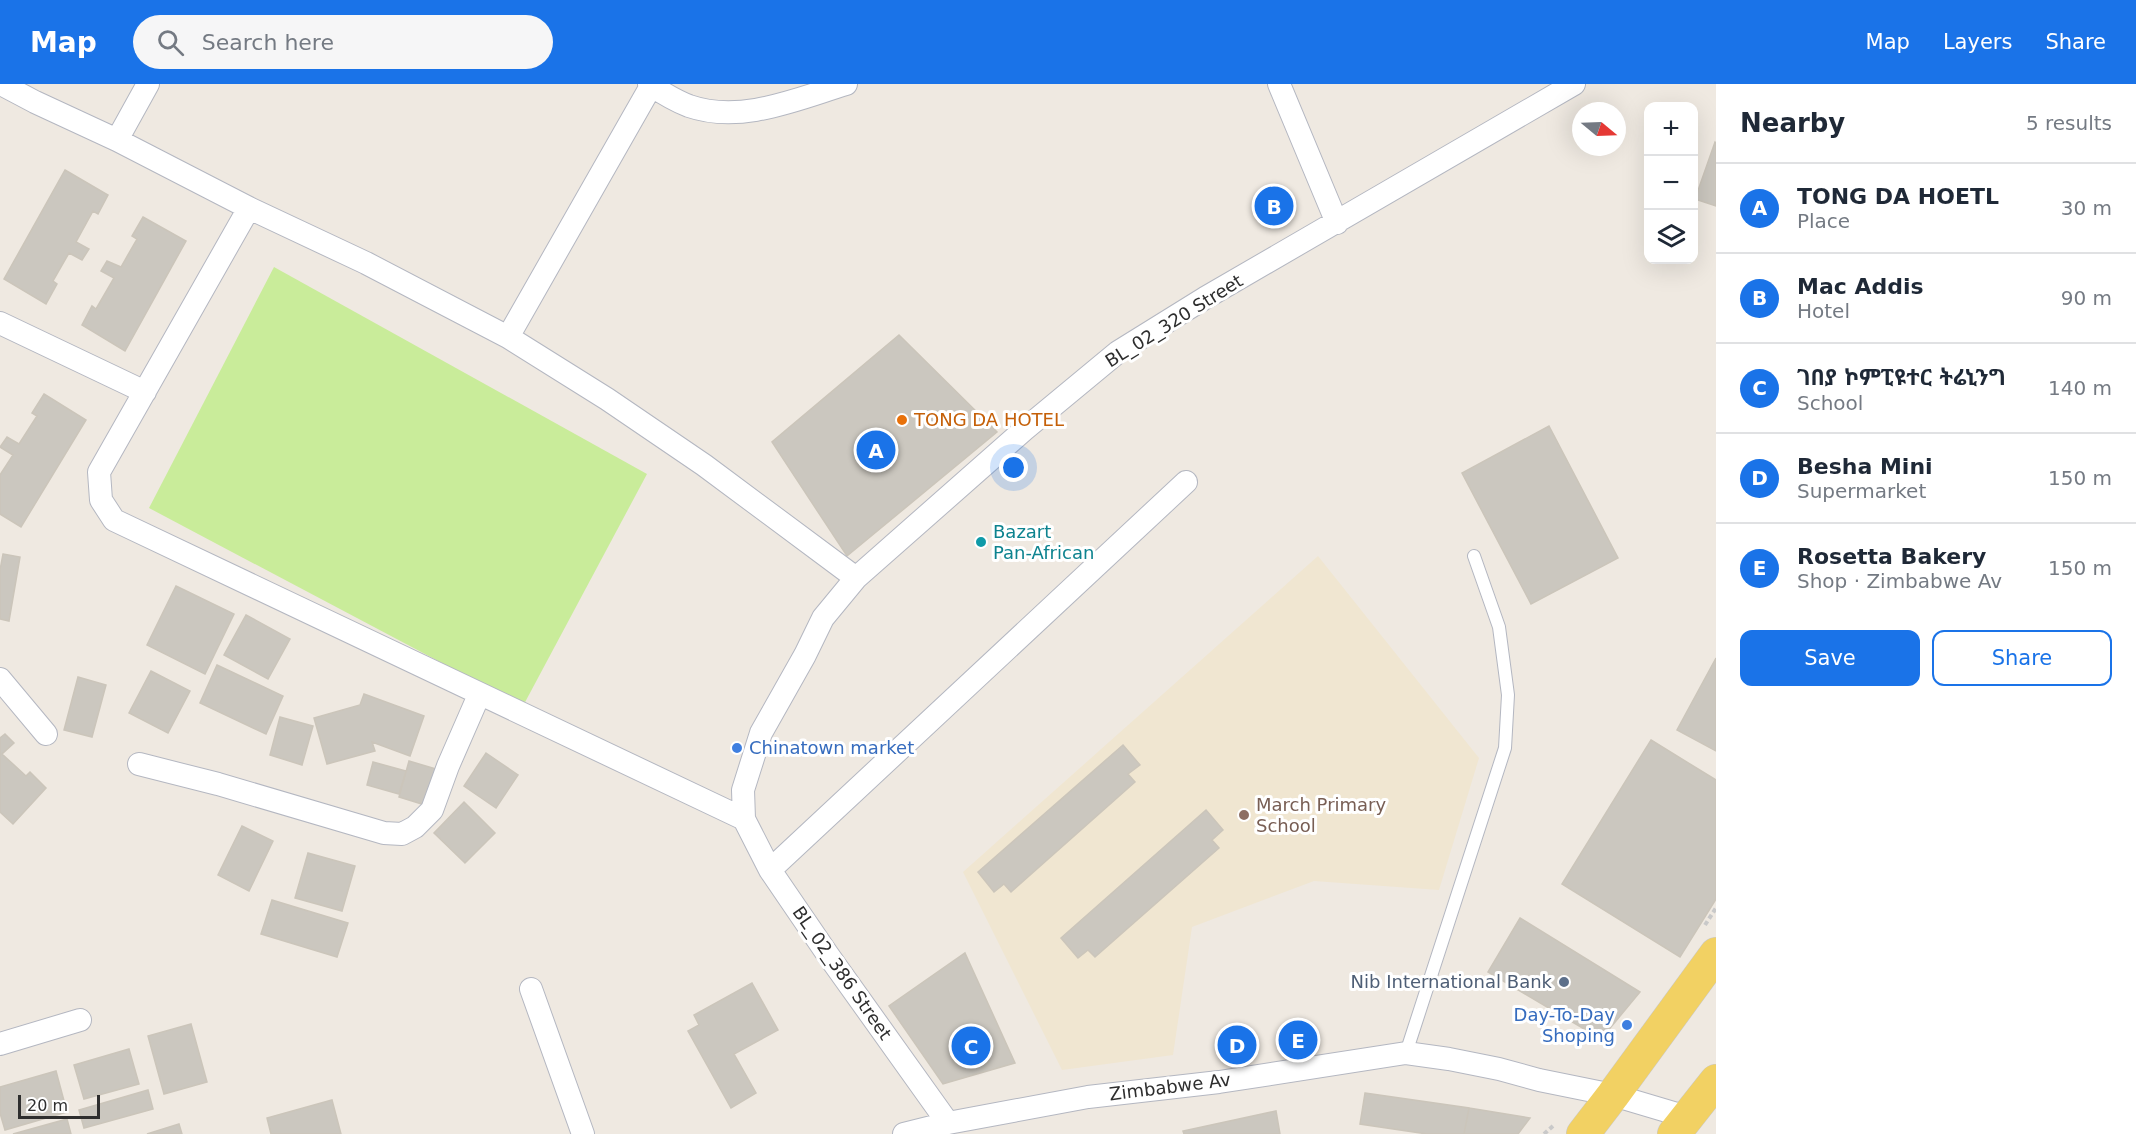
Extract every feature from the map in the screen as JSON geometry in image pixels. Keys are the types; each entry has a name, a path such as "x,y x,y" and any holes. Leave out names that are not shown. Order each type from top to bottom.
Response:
{"main road":[{"path":"1582,1134 1716,954"},
{"path":"1681,1126 1715,1083"}],"street":[{"path":"2,84 249,208 366,263 507,337 607,399 704,465 856,578"},
{"path":"117,140 148,84"},
{"path":"507,337 650,85 689,106 724,113 767,108 846,84"},
{"path":"1279,84 1337,223"},
{"name":"BL_02_320 Street","path":"744,819 743,790 761,733 823,618 856,578 1025,429 1118,352 1205,298 1574,84"},
{"path":"249,208 99,472 101,500 114,520 744,819"},
{"path":"0,323 145,393"},
{"path":"770,870 1186,482"},
{"path":"0,680 46,734"},
{"path":"139,764 218,784 384,833 402,834 415,827 432,810 448,766 479,695"},
{"name":"BL_02_386 Street","path":"744,819 770,870 948,1123"},
{"path":"531,989 583,1134"},
{"path":"0,1044 80,1020"},
{"name":"Zimbabwe Av","path":"904,1134 948,1123 1088,1097 1219,1082 1406,1053 1449,1059 1613,1095 1681,1126"}],"lane":[{"path":"1406,1053 1505,748 1508,695 1499,627 1474,556"}],"shaded area":[{"name":"March Primary School","path":"1318,556 1479,758 1439,890 1314,881 1192,927 1173,1055 1062,1070 963,872"}],"green space":[{"path":"274,267 647,474 523,706 149,508"}],"building":[{"path":"1715,142 1716,206 1698,200 1698,190"},
{"path":"65,170 108,195 98,214 93,211 76,242 89,249 82,260 69,253 53,281 57,284 46,304 4,279"},
{"path":"143,217 186,241 125,351 82,325 92,306 96,309 114,278 101,271 107,261 121,267 137,239 132,236"},
{"path":"899,335 997,432 847,556 772,442"},
{"path":"44,394 86,420 21,527 0,514 0,475 13,455 0,447 7,437 19,444 37,416 32,413"},
{"path":"1549,426 1618,558 1531,604 1462,473"},
{"path":"3,554 20,557 9,621 0,619 0,570"},
{"path":"176,586 234,614 205,674 147,645"},
{"path":"246,615 290,639 268,679 224,655"},
{"path":"1716,658 1716,751 1677,730"},
{"path":"217,665 283,696 266,734 200,703"},
{"path":"151,671 190,691 168,733 129,713"},
{"path":"78,677 106,685 92,737 64,730"},
{"path":"364,694 424,716 410,756 372,742 375,751 327,764 314,718 360,705"},
{"path":"280,717 313,726 302,765 270,755"},
{"path":"5,734 14,743 2,754 26,776 30,772 46,788 13,824 0,812 0,738"},
{"path":"1651,740 1716,780 1716,899 1680,957 1562,884"},
{"path":"1123,745 1140,765 1128,774 1135,782 1011,892 1004,884 994,892 978,872"},
{"path":"486,753 518,775 496,808 464,786"},
{"path":"409,761 436,769 425,805 399,797"},
{"path":"373,762 406,771 399,794 367,785"},
{"path":"464,802 495,833 465,863 434,833"},
{"path":"1206,810 1223,830 1212,840 1219,848 1095,957 1088,950 1078,958 1061,938"},
{"path":"242,826 273,841 249,891 218,875"},
{"path":"308,853 355,866 342,911 295,898"},
{"path":"272,900 348,923 337,957 261,934"},
{"name":"Nib International Bank","path":"1520,918 1640,992 1601,1039 1488,972"},
{"path":"965,953 1015,1063 943,1084 889,1006"},
{"path":"752,983 778,1030 734,1054 756,1093 731,1108 688,1031 699,1025 694,1015"},
{"path":"191,1024 207,1082 164,1094 148,1036"},
{"path":"129,1049 139,1084 84,1099 74,1065"},
{"path":"56,1071 67,1112 5,1130 0,1113 0,1087"},
{"path":"148,1090 153,1109 84,1128 79,1110"},
{"path":"1365,1093 1469,1108 1464,1134 1427,1134 1360,1124"},
{"path":"332,1100 341,1134 271,1134 267,1118"},
{"path":"1469,1108 1530,1118 1518,1134 1464,1134"},
{"path":"1276,1111 1280,1134 1184,1134 1183,1131"},
{"path":"67,1119 71,1134 13,1134"},
{"path":"179,1124 182,1134 147,1134"}],"place":[{"name":"Mac Addis","path":"1274,206"},
{"name":"TONG DA HOTEL","path":"902,420"},
{"name":"TONG DA HOETL","path":"876,450"},
{"name":"Bazart Pan-African","path":"981,542"},
{"name":"Chinatown market","path":"737,748"},
{"name":"March Primary School","path":"1244,815"},
{"name":"Nib International Bank","path":"1564,982"},
{"name":"Day-To-Day Shoping","path":"1627,1025"},
{"name":"Rosetta Bakery","path":"1298,1040"},
{"name":"Besha Mini","path":"1237,1045"},
{"name":"ገበያ ኮምፒዩተር ትሬኒንግ","path":"971,1046"}]}
